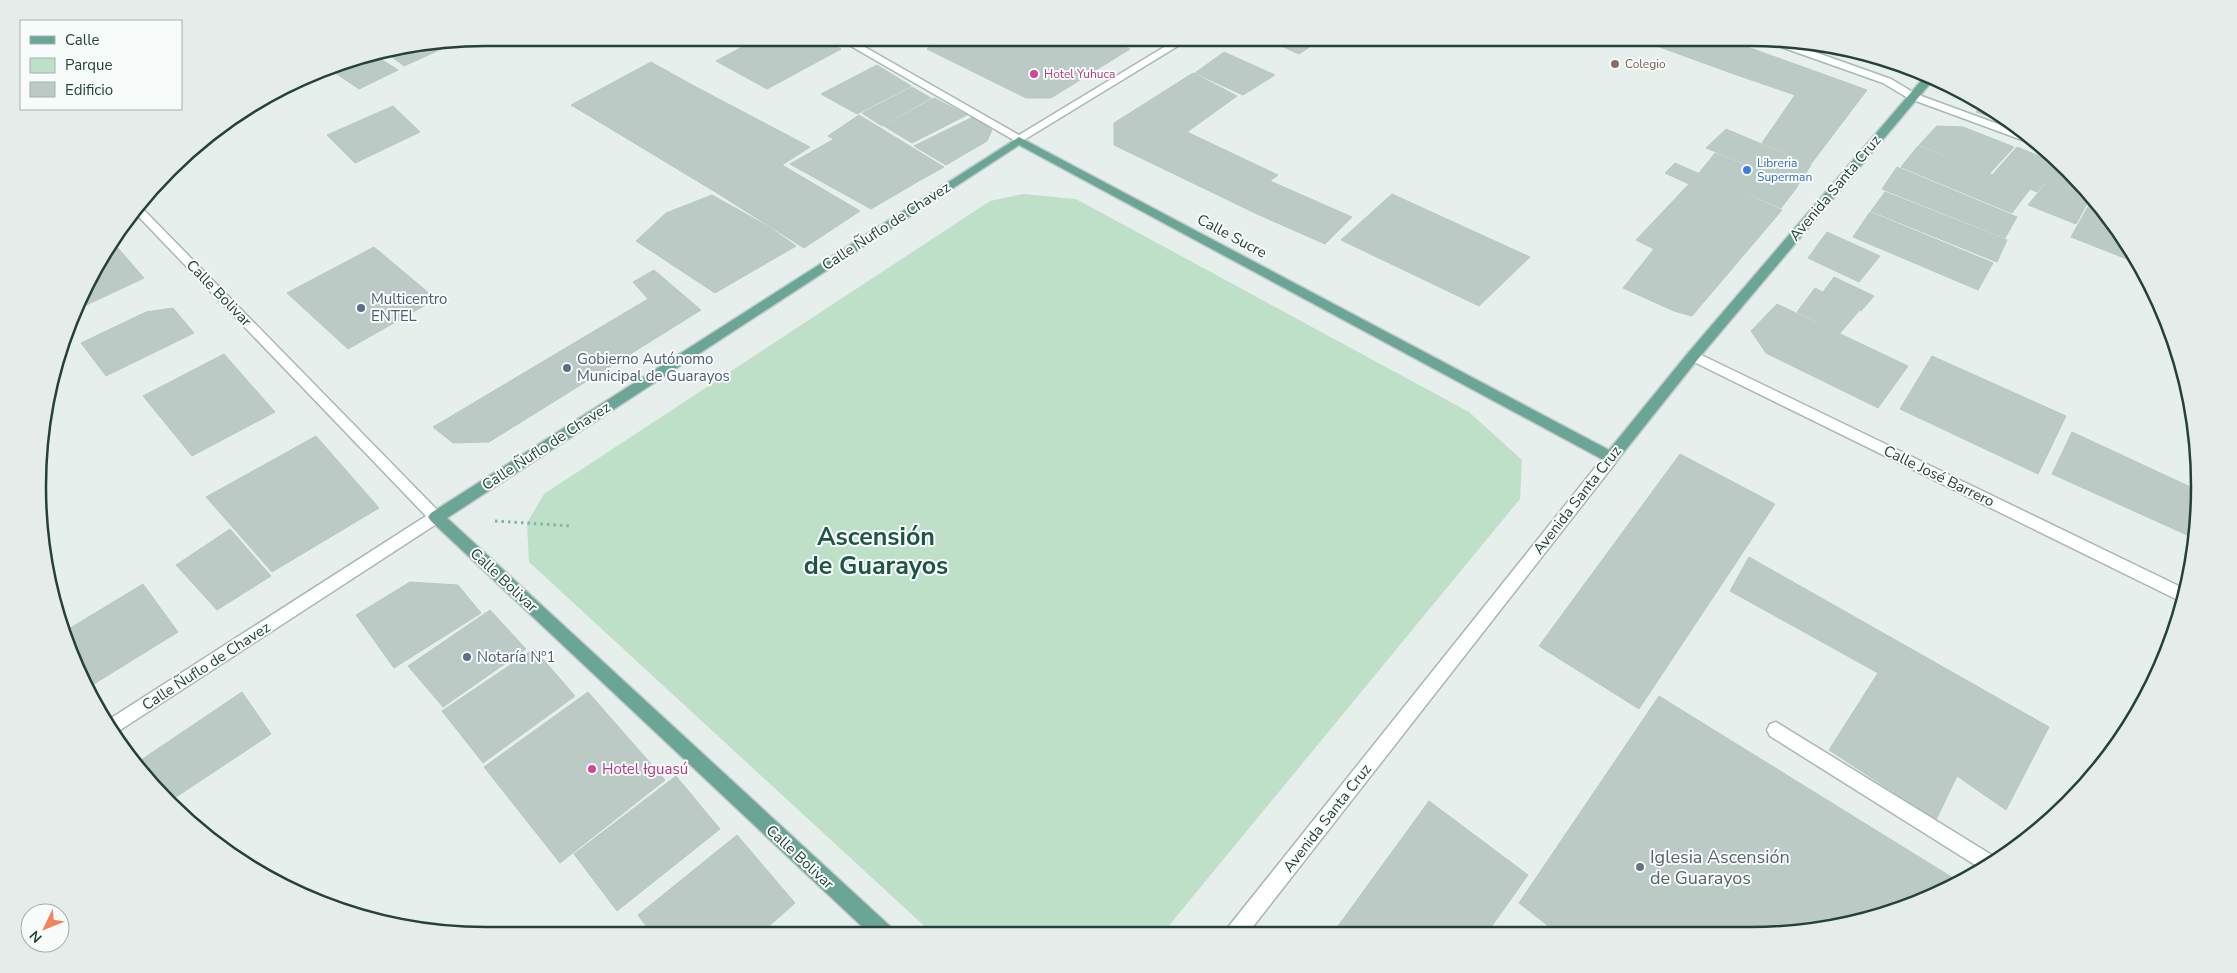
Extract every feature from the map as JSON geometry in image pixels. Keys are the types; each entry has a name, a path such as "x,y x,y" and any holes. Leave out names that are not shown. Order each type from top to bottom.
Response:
{"main road":[{"name":"Avenida Santa Cruz","path":"1610,458 1693,356 1912,96 1925,83"},
{"name":"Calle Sucre","path":"1019,140 1610,458"},
{"name":"Calle Ñuflo de Chavez","path":"436,517 1019,140"},
{"name":"Calle Bolivar","path":"436,517 876,927"}],"street":[{"name":"Calle Sucre","path":"856,46 1019,140"},
{"name":"Calle Ñuflo de Chavez","path":"1019,140 1173,46"},
{"path":"1796,49 1887,81 1912,96 2014,134"},
{"name":"Calle Bolivar","path":"142,213 436,517"},
{"name":"Calle José Barrero","path":"1693,356 2178,593"},
{"name":"Avenida Santa Cruz","path":"1241,927 1610,458"},
{"name":"Calle Ñuflo de Chavez","path":"116,724 436,517"},
{"path":"1776,730 1984,860"}],"path":[{"path":"436,517 572,526"}],"green space":[{"path":"1023,194 1076,199 1469,412 1522,460 1520,499 1168,927 925,927 529,562 527,523 544,494 990,201"}],"building":[{"path":"744,46 835,46 841,49 767,89 716,61"},
{"name":"Hotel Yuhuca","path":"932,46 1122,46 1130,49 1051,98 1026,98 927,49"},
{"path":"1281,46 1311,46 1299,54"},
{"path":"1657,46 1744,46 1753,49 1731,73"},
{"path":"442,49 404,66 392,57"},
{"path":"1753,49 1867,90 1811,164 1762,143 1795,95 1731,73"},
{"path":"1224,52 1275,75 1243,95 1195,73"},
{"path":"381,59 398,70 359,89 336,73"},
{"path":"651,62 696,87 616,132 571,105"},
{"path":"877,65 911,86 857,114 821,94"},
{"path":"1193,73 1237,96 1187,132 1278,175 1270,181 1352,217 1325,244 1257,214 1114,145 1114,123"},
{"path":"696,87 810,147 782,165 772,159 717,193 616,132"},
{"path":"912,87 931,98 882,126 862,113"},
{"path":"934,98 967,115 912,143 884,126"},
{"path":"393,106 420,132 355,163 327,135"},
{"path":"1978,109 1989,116 1976,112"},
{"path":"859,115 944,167 917,182 828,136"},
{"path":"973,117 992,130 987,141 946,165 914,146"},
{"path":"1937,126 1963,127 2014,147 1990,173 1919,145"},
{"path":"1726,129 1811,165 1798,185 1706,148"},
{"path":"834,139 917,182 871,209 790,164"},
{"path":"1918,146 2030,189 2012,213 1901,167"},
{"path":"2017,147 2043,157 2057,170 2037,192 1993,174"},
{"path":"1715,153 1798,186 1781,208 1699,173"},
{"path":"772,159 860,211 804,248 717,193"},
{"path":"1675,163 1782,210 1692,316 1674,311 1623,288 1654,249 1636,240 1689,184 1665,173"},
{"path":"1897,167 2017,217 2005,238 1882,189"},
{"path":"2057,170 2087,203 2076,224 2028,205"},
{"path":"1885,192 2007,240 1997,262 1871,211"},
{"path":"1392,194 1530,257 1479,306 1341,240"},
{"path":"712,195 769,227 796,246 715,293 636,241 666,213"},
{"path":"2089,205 2100,218 2128,259 2071,237"},
{"path":"1870,212 1993,263 1978,290 1853,237"},
{"path":"1827,232 1880,256 1859,282 1808,258"},
{"path":"374,247 436,299 348,349 287,293"},
{"path":"118,248 144,278 86,305 105,266"},
{"path":"654,270 701,310 489,442 453,443 433,427 648,299 633,282"},
{"path":"1834,277 1874,296 1861,311 1823,292"},
{"path":"1815,288 1859,311 1840,333 1797,312"},
{"path":"1777,304 1908,366 1878,408 1766,353 1751,331"},
{"path":"173,308 194,333 106,376 81,343 146,312"},
{"path":"224,354 275,412 192,456 143,396"},
{"path":"1932,356 2066,416 2038,474 1900,409"},
{"path":"2072,432 2191,487 2188,535 2052,474"},
{"path":"316,436 379,508 272,572 206,497"},
{"path":"1680,454 1775,504 1639,709 1539,646"},
{"path":"230,529 271,576 217,610 176,565"},
{"path":"1749,557 2049,727 2006,810 1957,776 1936,820 1829,750 1878,673 1730,591"},
{"path":"410,582 458,585 481,613 394,668 356,615"},
{"path":"143,584 178,632 94,684 70,628"},
{"name":"Notaría Nº1","path":"490,610 526,649 443,707 408,666"},
{"path":"534,649 575,696 483,763 442,711"},
{"path":"242,692 271,734 175,798 141,760"},
{"path":"588,692 665,780 560,863 484,767"},
{"path":"1659,696 1952,877 1919,893 1864,912 1808,923 1779,926 1550,927 1519,903"},
{"path":"676,776 720,829 617,911 574,854"},
{"path":"1429,801 1528,875 1491,927 1337,927"},
{"path":"737,835 795,903 768,927 647,927 638,915"}],"place":[{"name":"Colegio","path":"1615,64"},
{"name":"Hotel Yuhuca","path":"1034,74"},
{"name":"Libreria Superman","path":"1747,170"},
{"name":"Multicentro ENTEL","path":"361,308"},
{"name":"Gobierno Autónomo Municipal de Guarayos","path":"567,368"},
{"name":"Notaría Nº1","path":"467,657"},
{"name":"Hotel Ɨguasú","path":"592,769"},
{"name":"Iglesia Ascensión de Guarayos","path":"1640,867"}],"district":[{"name":"Ascensión de Guarayos","path":"876,550"}]}
